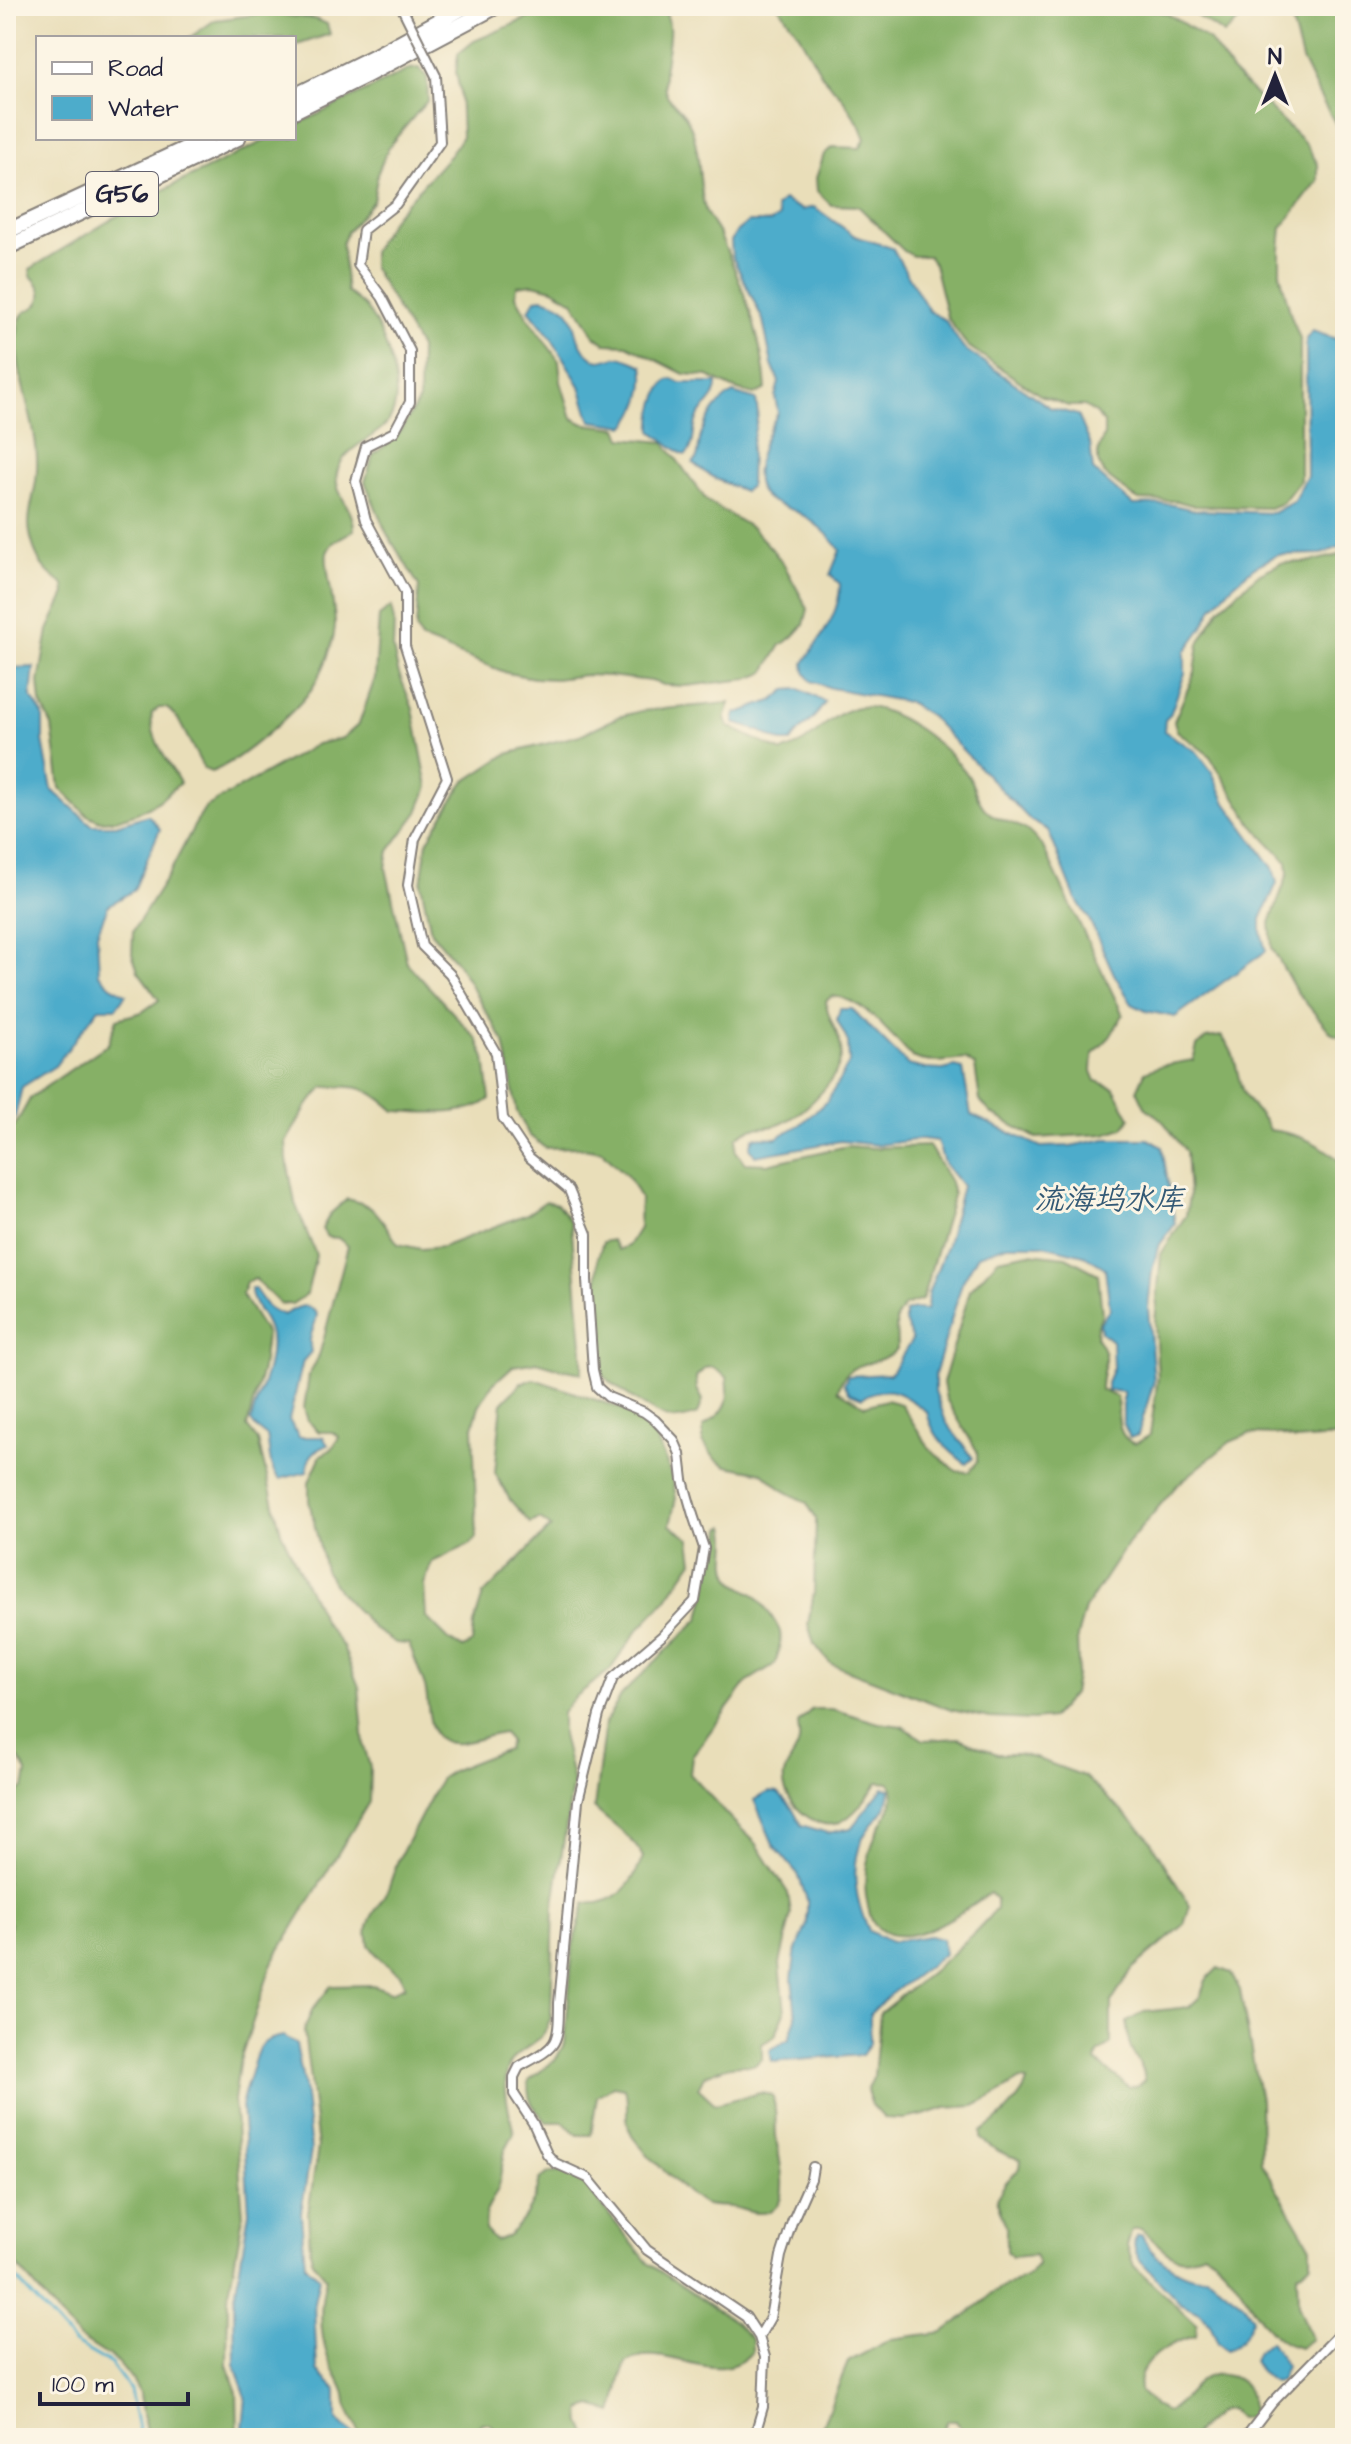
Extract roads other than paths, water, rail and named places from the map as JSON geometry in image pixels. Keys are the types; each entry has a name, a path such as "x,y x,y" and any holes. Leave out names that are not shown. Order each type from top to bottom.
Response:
{"highway":[{"path":"296,95 466,6"},
{"path":"296,110 497,6"},
{"name":"G56","path":"6,232 204,140"},
{"name":"G56","path":"6,248 234,140"}],"street":[{"path":"401,6 436,76 440,142 396,204 363,230 358,265 382,297 410,351 410,402 394,432 366,446 356,481 366,520 405,592 405,646 447,778 415,839 408,885 422,946 450,974 496,1053 503,1118 529,1157 569,1190 587,1234 587,1280 593,1370 597,1387 608,1397 644,1412 674,1440 704,1548 695,1601 662,1636 613,1678 599,1715 578,1801 556,2040 546,2053 519,2067 514,2077 514,2094 555,2163 588,2178 647,2250 746,2317 759,2337 765,2357 763,2407 756,2431 758,2438"},
{"path":"759,2337 770,2318 781,2256 813,2167"},
{"path":"1245,2438 1272,2403 1345,2328"}],"water":[{"path":"783,200 802,210 814,207 855,236 892,248 929,311 945,320 963,348 1051,408 1078,415 1090,443 1093,470 1133,505 1168,504 1195,510 1273,513 1293,502 1307,476 1306,339 1312,331 1345,342 1345,547 1322,554 1277,555 1254,567 1232,586 1213,607 1185,652 1185,673 1170,715 1165,720 1164,731 1197,752 1212,772 1226,803 1273,868 1277,883 1261,919 1266,951 1175,1017 1146,1011 1132,1004 1075,897 1048,830 1031,821 929,715 907,702 831,688 811,681 805,672 804,663 837,606 840,584 830,575 840,550 815,524 767,499 759,488 757,466 768,431 778,413 775,397 779,382 772,365 763,320 732,256 731,241 748,222 770,222 779,217 776,207"},
{"path":"536,299 557,303 571,315 582,346 593,359 601,361 619,357 643,366 641,398 626,426 592,421 580,386 550,336 529,310"},
{"path":"673,379 680,383 717,383 713,397 698,417 692,446 686,455 652,431 658,396 664,384"},
{"path":"733,393 756,400 758,414 751,448 750,486 744,491 711,476 693,463 706,423 721,402"},
{"path":"34,667 31,697 43,715 43,741 52,790 92,825 116,825 148,815 160,829 134,890 108,906 97,934 99,974 111,986 126,994 116,1008 99,1008 55,1066 22,1087 15,1117 6,1126 6,675 10,668"},
{"path":"799,689 825,702 791,742 781,742 734,723 735,714 774,700 786,690"},
{"name":"流海坞水库","path":"840,1009 852,1009 908,1065 925,1069 963,1069 971,1115 1041,1147 1070,1146 1106,1139 1148,1139 1162,1147 1175,1224 1158,1247 1152,1271 1148,1308 1154,1381 1138,1435 1130,1438 1123,1422 1123,1392 1107,1390 1113,1368 1112,1341 1101,1332 1100,1323 1110,1309 1105,1268 1084,1255 1043,1245 1007,1245 978,1255 962,1283 935,1375 935,1391 946,1422 973,1458 966,1464 941,1441 927,1412 904,1396 881,1391 862,1398 850,1393 844,1384 848,1376 890,1374 912,1340 905,1322 905,1312 927,1310 928,1294 947,1244 962,1186 944,1163 937,1141 922,1139 878,1145 841,1141 755,1156 750,1147 754,1137 776,1138 801,1124 828,1100 849,1063 848,1042 837,1020"},
{"path":"254,1288 268,1308 283,1315 305,1306 317,1314 311,1352 303,1361 289,1420 299,1437 323,1437 328,1445 312,1454 307,1472 280,1479 271,1465 267,1436 251,1421 268,1368 271,1346 269,1329 252,1295 251,1289"},
{"path":"883,1788 890,1789 889,1798 863,1838 856,1861 856,1885 864,1920 869,1931 891,1942 929,1936 942,1939 944,1954 870,2014 870,2044 862,2055 772,2062 770,2050 789,2039 796,2017 792,1979 795,1955 807,1924 807,1900 798,1874 774,1846 754,1800 768,1792 778,1793 792,1808 801,1825 828,1833 851,1828"},
{"path":"284,2036 296,2044 311,2151 301,2213 305,2265 319,2277 314,2303 317,2371 337,2390 337,2420 354,2434 353,2438 242,2438 246,2397 235,2366 234,2302 249,2211 242,2105 260,2048 268,2040"},
{"path":"1137,2235 1142,2235 1151,2250 1171,2266 1186,2274 1208,2277 1243,2304 1253,2318 1236,2345 1226,2350 1218,2343 1210,2324 1199,2312 1180,2303 1140,2260 1135,2247"},
{"path":"1270,2341 1286,2366 1280,2381 1273,2382 1260,2372 1253,2361 1256,2353"}],"waterway":[{"path":"6,2267 74,2343 111,2364 130,2390 140,2438"}]}
